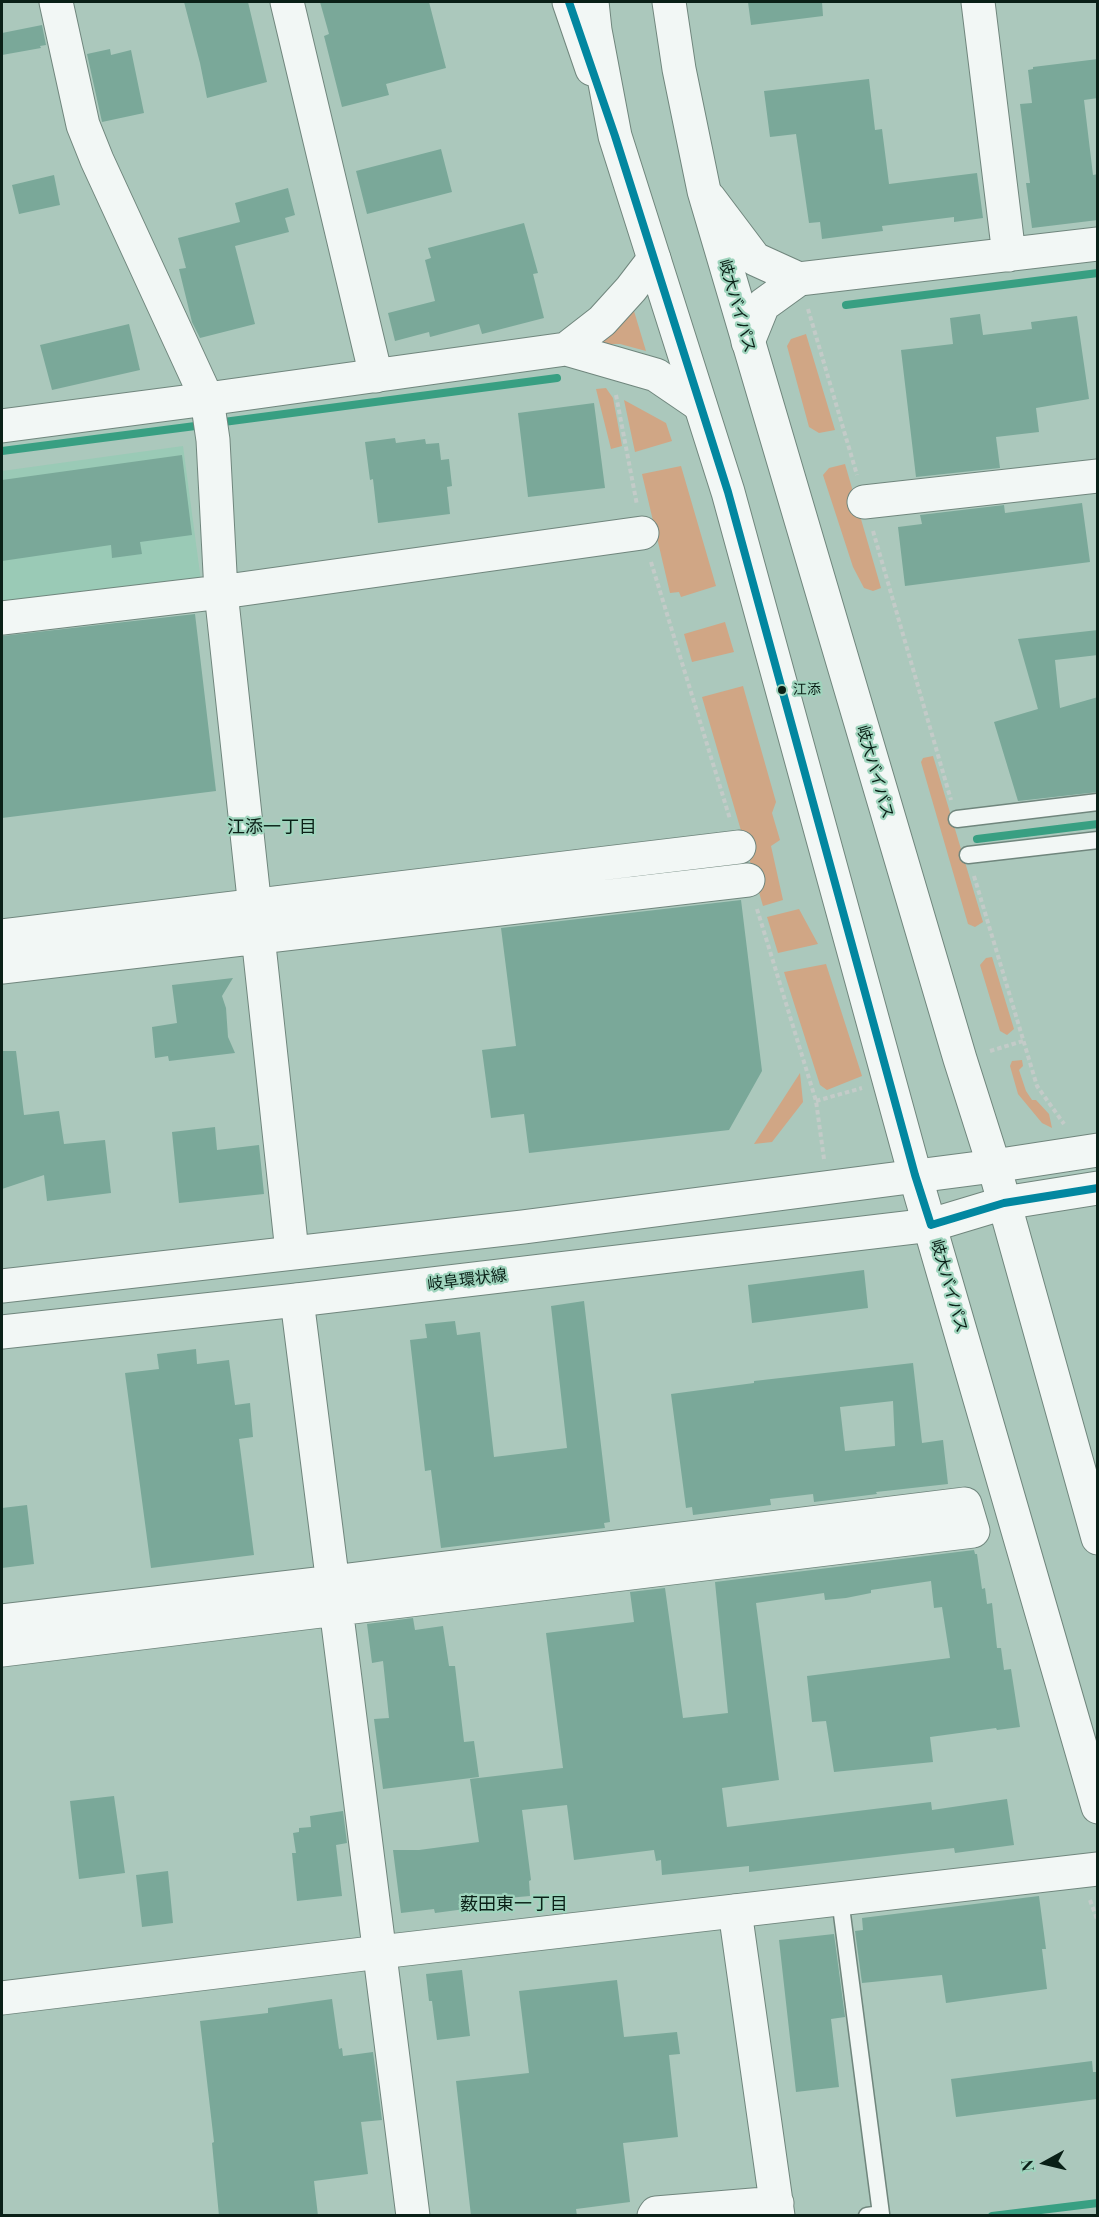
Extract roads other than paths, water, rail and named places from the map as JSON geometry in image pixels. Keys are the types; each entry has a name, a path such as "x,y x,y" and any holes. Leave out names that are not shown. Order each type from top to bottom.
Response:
{"main road":[{"path":"56,2 83,125 209,416 221,592 292,1252"},
{"path":"287,2 376,376"},
{"path":"570,2 615,136"},
{"name":"岐大バイパス","path":"592,2 615,136 728,492 915,1175 1098,1807"},
{"name":"岐大バイパス","path":"669,2 679,69 704,191 956,1048 994,1166 1098,1538"},
{"path":"978,2 1009,255"},
{"path":"704,191 754,259 799,279"},
{"path":"748,342 763,305 799,279 1098,244"},
{"path":"566,349 603,321 654,259"},
{"path":"2,426 209,416 376,376 566,349 656,375 700,405"},
{"path":"864,502 1098,476"},
{"path":"2,618 221,592 642,533"},
{"path":"2,936 739,847"},
{"path":"2,967 748,880"},
{"path":"2,1286 523,1227 994,1166 1085,1152"},
{"name":"岐阜環状線","path":"2,1332 297,1300 931,1225 1004,1203 1098,1188"},
{"path":"297,1300 413,2216"},
{"path":"2,1621 335,1596 973,1532 965,1504 335,1596 2,1650"},
{"path":"2,1998 1098,1869"},
{"path":"654,2216 656,2213 783,2211 735,1911"}],"lane":[{"path":"957,819 1098,802"},
{"path":"968,855 1098,840"},
{"path":"840,1899 881,2214 867,2216"}],"waterway":[{"path":"846,305 1098,273"},
{"path":"216,423 557,378"},
{"path":"2,451 203,425"},
{"path":"977,839 1098,824"},
{"path":"992,2216 1098,2203"}],"place":[{"name":"江添","path":"782,690"}],"district":[{"name":"江添一丁目","path":"272,827"},
{"name":"薮田東一丁目","path":"514,1904"}]}
